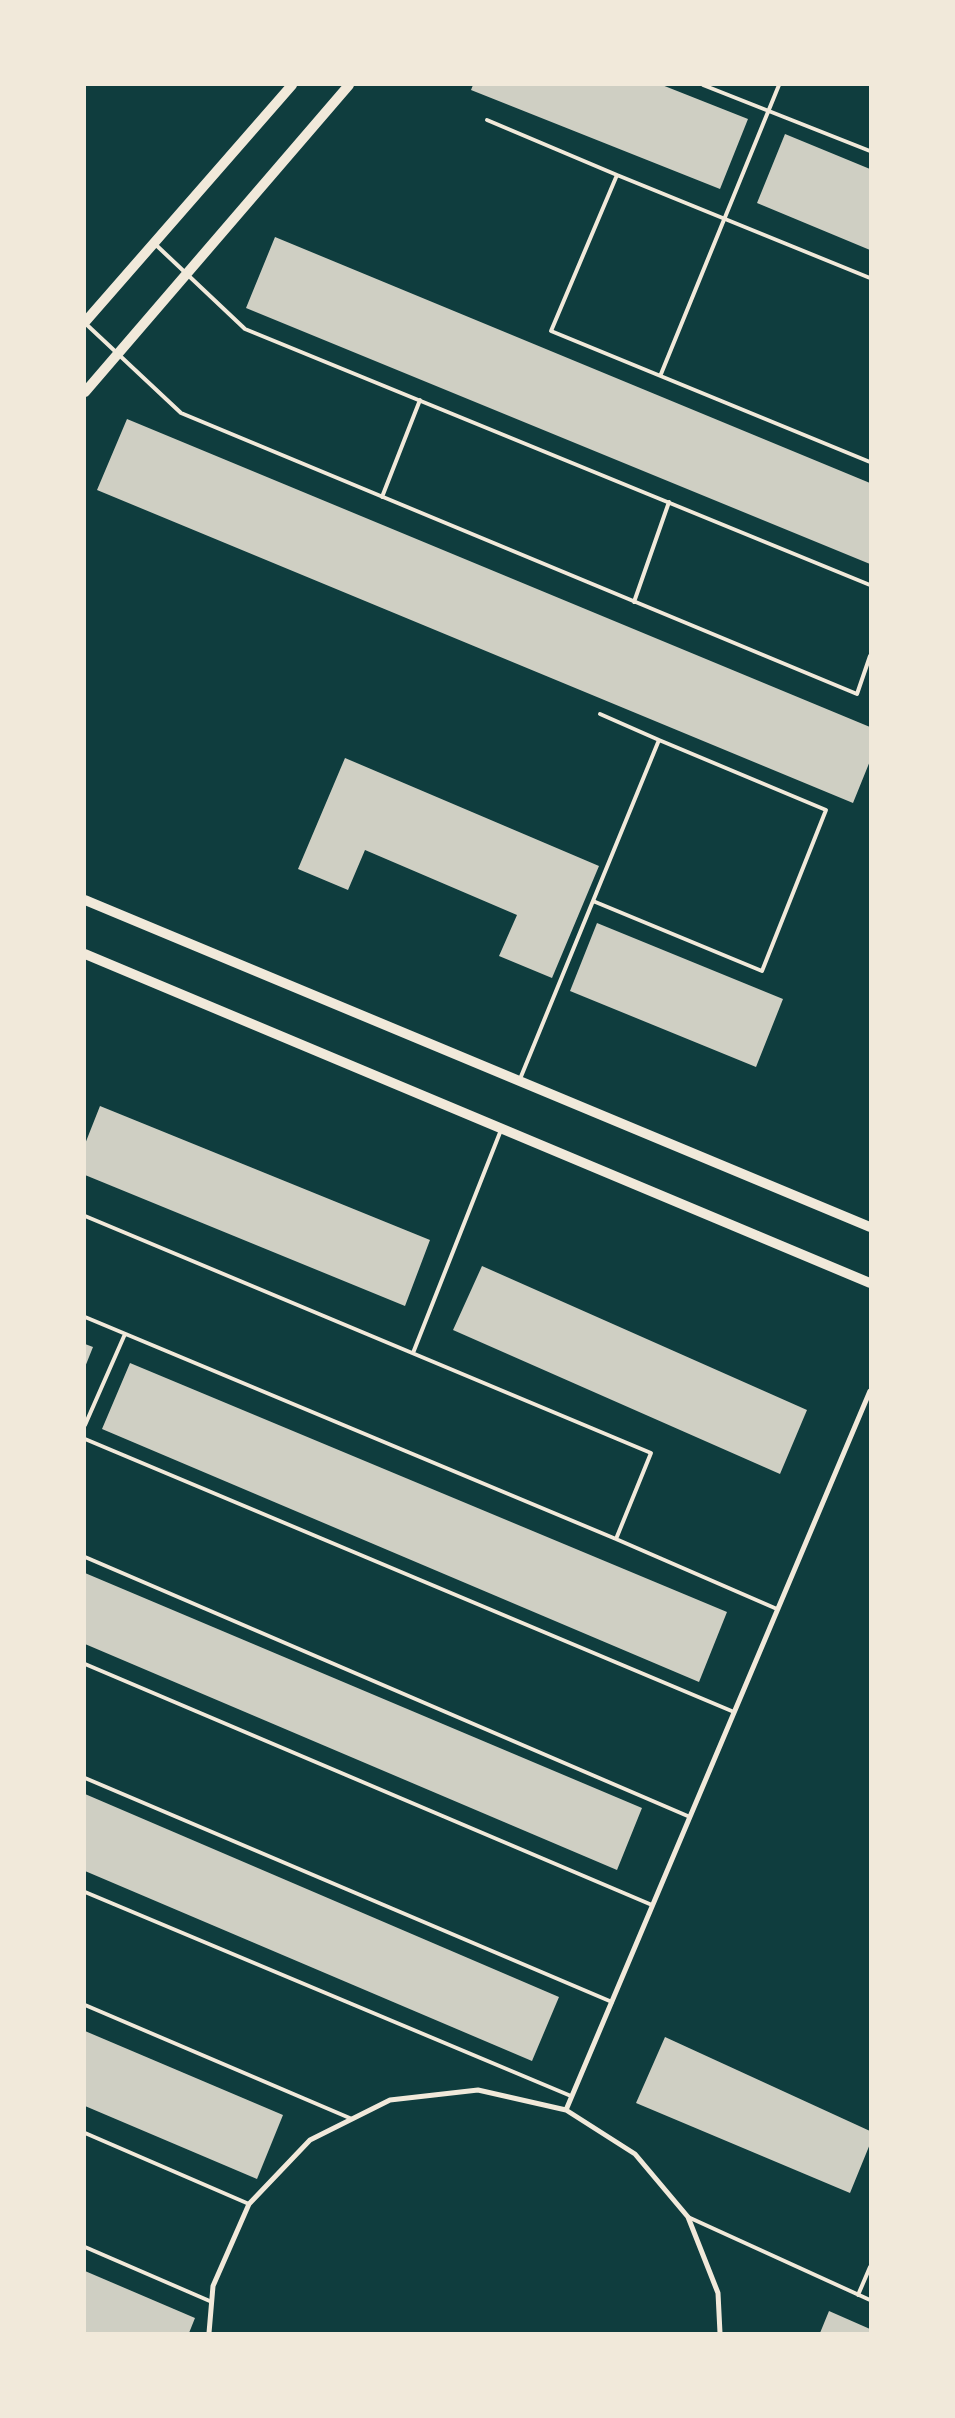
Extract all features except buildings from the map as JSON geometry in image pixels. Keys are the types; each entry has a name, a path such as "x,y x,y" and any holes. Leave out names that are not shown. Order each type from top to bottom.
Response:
{"main road":[{"path":"85,323 156,244 292,85"},
{"path":"85,392 349,85"},
{"path":"85,900 870,1227"},
{"path":"85,954 870,1283"}],"street":[{"path":"566,2110 870,1392"},
{"path":"210,2333 213,2286 249,2204 310,2140 390,2100 478,2090 566,2110 635,2154 688,2217 718,2293 720,2333"}],"lane":[{"path":"703,85 870,151"},
{"path":"661,374 779,85"},
{"path":"488,120 617,175 870,278"},
{"path":"617,175 552,331 661,374 870,462"},
{"path":"156,244 246,329 870,584"},
{"path":"85,323 181,413 857,694 870,656"},
{"path":"382,497 420,400"},
{"path":"634,602 669,502"},
{"path":"593,901 762,971 826,810 600,714"},
{"path":"519,1081 659,740"},
{"path":"413,1353 501,1128"},
{"path":"85,1216 652,1453 616,1539"},
{"path":"85,1317 616,1539 777,1609"},
{"path":"85,1425 124,1334"},
{"path":"85,1439 734,1712"},
{"path":"85,1557 690,1817"},
{"path":"85,1664 652,1905"},
{"path":"85,1778 612,2002"},
{"path":"85,1892 572,2096"},
{"path":"85,2005 352,2119"},
{"path":"85,2133 249,2204"},
{"path":"688,2217 870,2300"},
{"path":"85,2247 212,2302"},
{"path":"858,2295 870,2267"}]}
